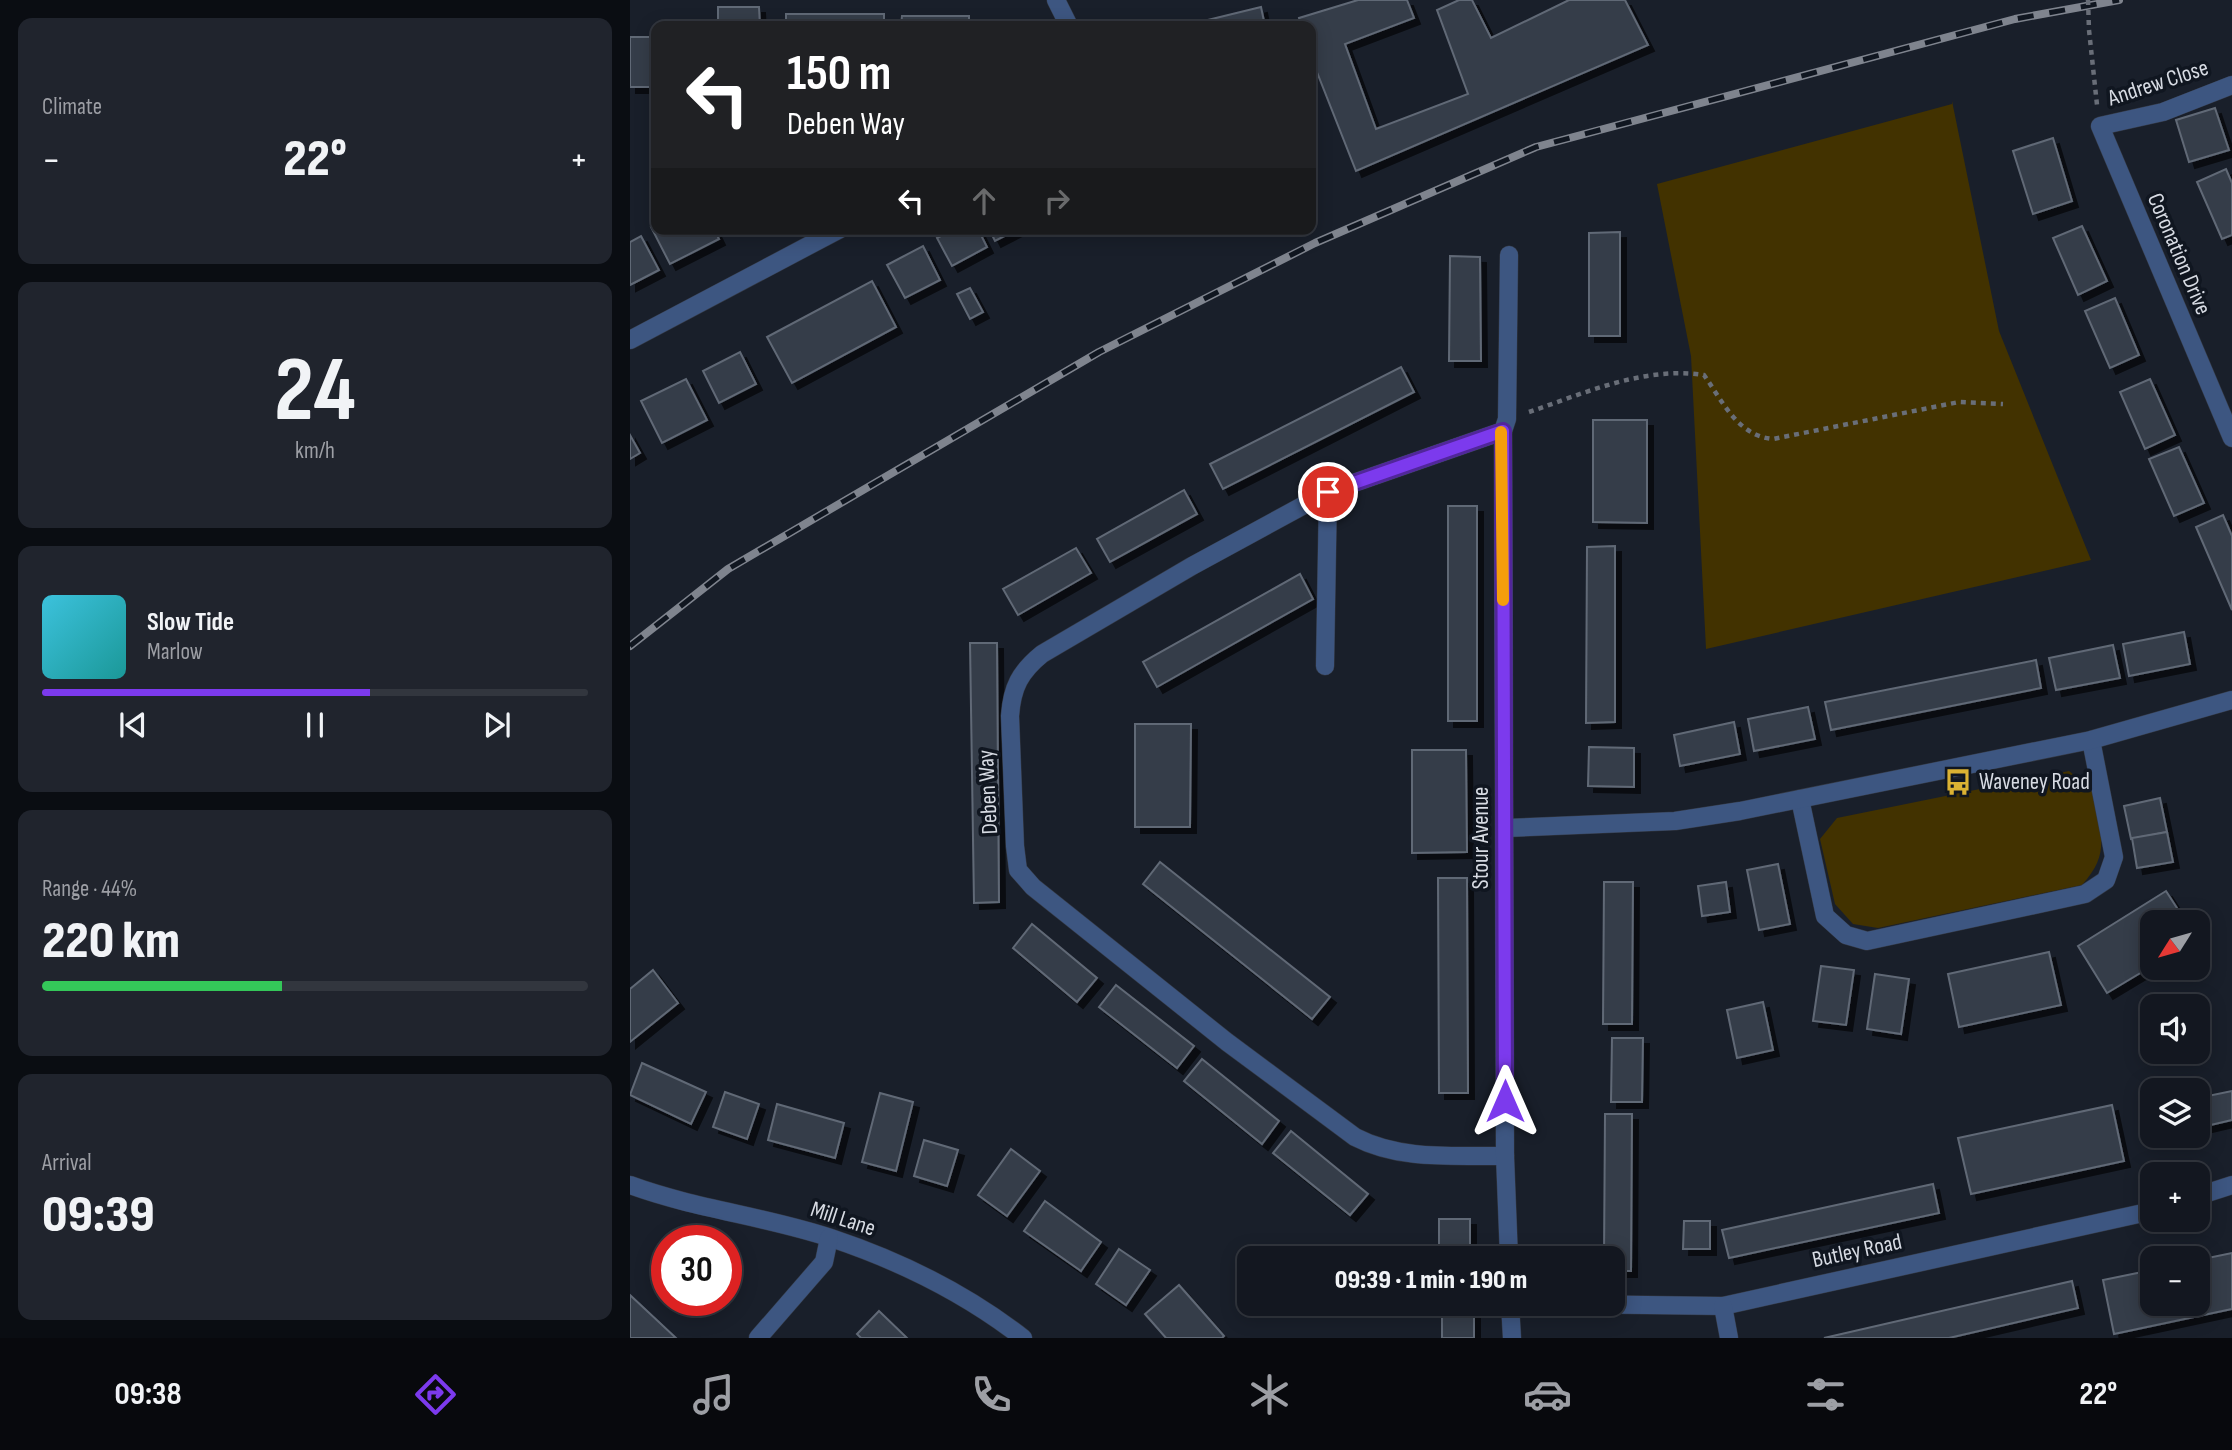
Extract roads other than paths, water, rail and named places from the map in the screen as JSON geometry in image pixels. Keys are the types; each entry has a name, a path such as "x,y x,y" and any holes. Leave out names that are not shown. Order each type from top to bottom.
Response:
{"street":[{"path":"1056,0 1066,21"},
{"name":"Andrew Close","path":"2100,126 2163,112 2232,85"},
{"name":"Coronation Drive","path":"2100,126 2232,439"},
{"path":"630,340 829,235"},
{"name":"Stour Avenue","path":"1509,255 1505,425 1505,1156 1509,1246"},
{"name":"Deben Way","path":"1505,425 1328,492 1192,566 1042,654 1022,671 1011,699 1010,716 1018,870 1042,895 1117,956 1355,1137 1377,1147 1405,1153 1505,1156"},
{"path":"1325,666 1328,492"},
{"path":"1506,828 1675,821 1800,799 2091,740 2232,700"},
{"path":"1800,799 1825,916 1846,936 1867,941 2062,900 2100,886 2110,873 2115,857 2091,740"},
{"name":"Mill Lane","path":"630,1185 830,1238 938,1283 980,1306 1023,1338"},
{"path":"2210,1192 2232,1185"},
{"name":"Butley Road","path":"1625,1305 1723,1306 2140,1214"},
{"path":"758,1338 824,1262 830,1238"},
{"path":"1723,1306 1730,1338"},
{"path":"1511,1316 1512,1338"}],"railway":[{"path":"630,646 728,569 1099,352 1315,243 1536,147 2015,19 2119,0"}],"place":[{"name":"Waveney Road","path":"1958,782"}]}
